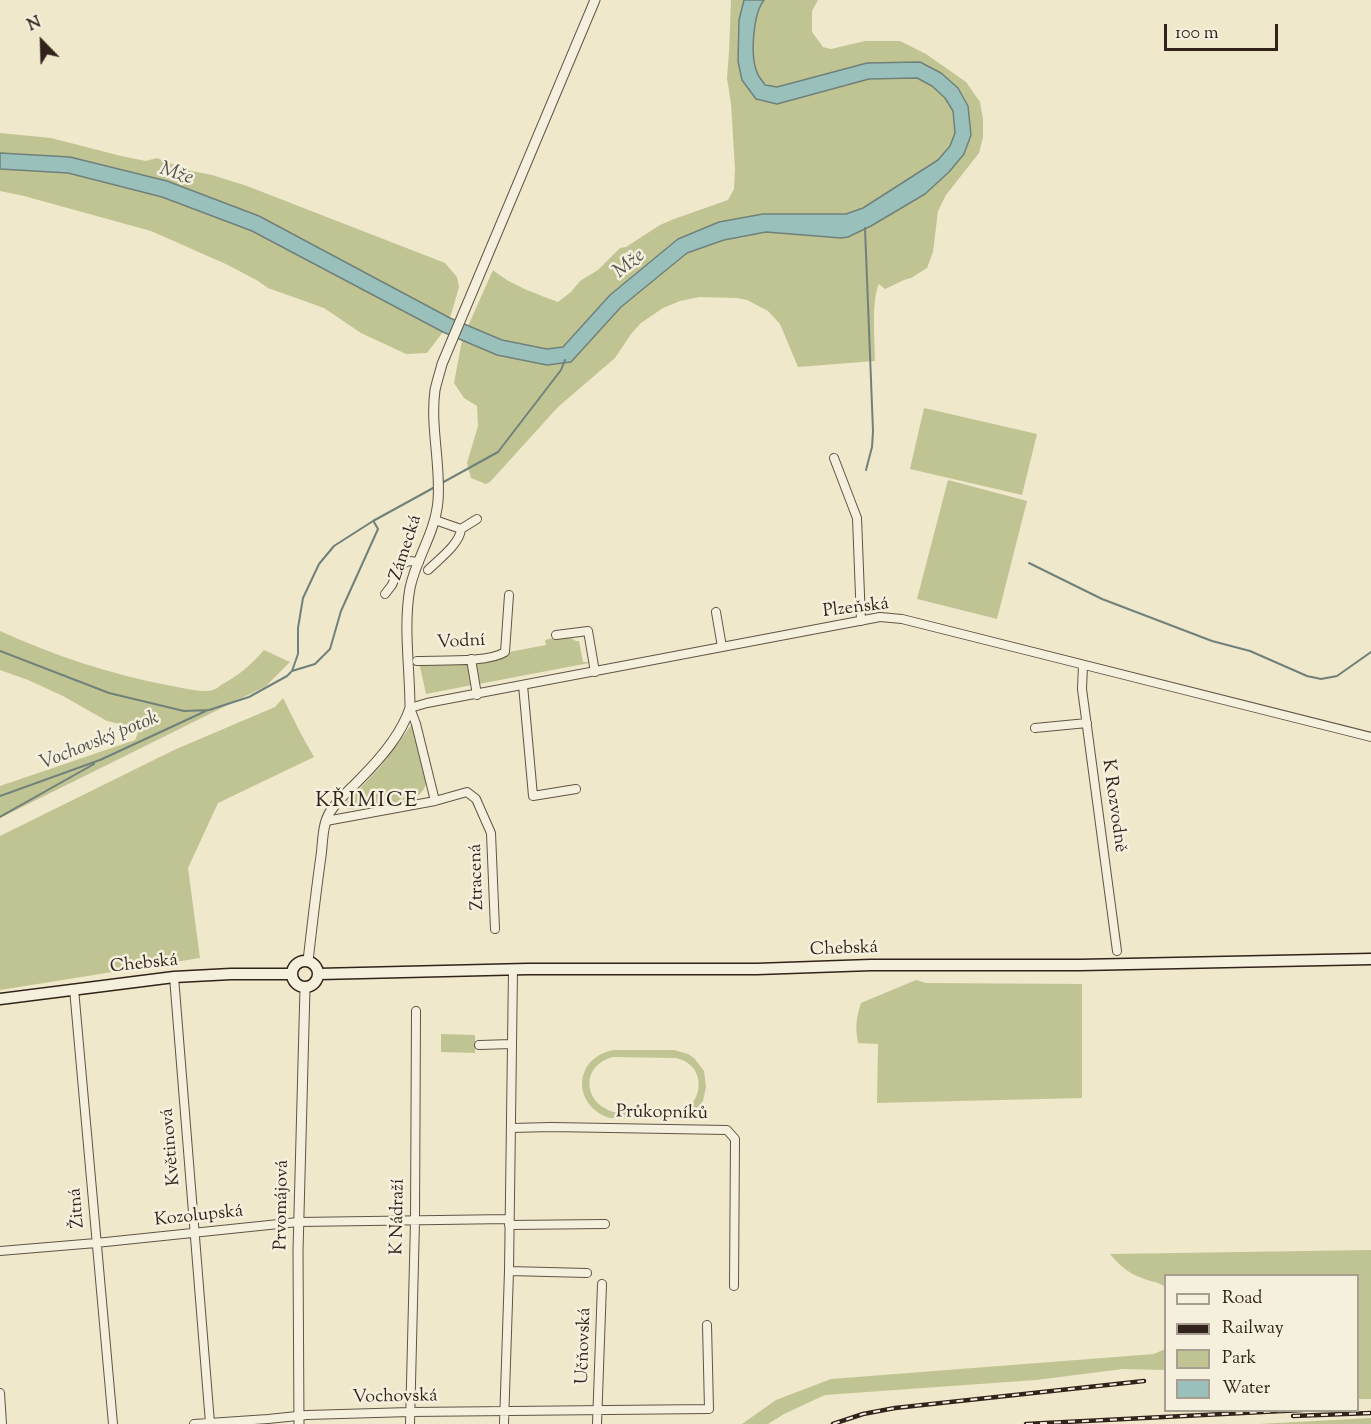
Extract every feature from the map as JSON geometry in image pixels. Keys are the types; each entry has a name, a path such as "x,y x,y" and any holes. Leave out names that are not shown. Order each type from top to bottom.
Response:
{"main road":[{"name":"Chebská","path":"319,974 513,969 746,969 871,965 1080,965 1371,959"},
{"path":"308,961 315,965 319,974 316,982 305,988 297,985 292,979 292,970 300,962 308,961"},
{"name":"Chebská","path":"0,999 174,977 292,974"}],"street":[{"name":"Zámecká","path":"410,708 408,607 410,587 435,520 438,464 434,415 435,392 442,364 595,0"},
{"path":"834,458 857,519 861,621"},
{"path":"461,529 477,519"},
{"path":"435,520 461,529"},
{"path":"428,570 461,536 461,529"},
{"path":"385,594 402,564 409,561 419,562"},
{"name":"Vodní","path":"417,661 471,659 499,656 505,652 508,595"},
{"path":"716,612 722,647"},
{"name":"Plzeňská","path":"410,708 880,618 902,619 1371,738"},
{"path":"556,635 588,631 596,672"},
{"path":"471,659 477,694"},
{"name":"K Rozvodně","path":"1083,665 1082,688 1117,951"},
{"path":"523,685 533,796 576,789"},
{"path":"325,824 435,801 410,708"},
{"path":"308,961 325,824 336,804 392,743 410,708"},
{"path":"1035,728 1087,723"},
{"name":"Ztracená","path":"435,801 468,792 476,799 491,833 495,929"},
{"path":"504,1424 513,969"},
{"name":"Květinová","path":"174,977 210,1423"},
{"name":"Prvomájová","path":"299,1420 298,1222 305,988"},
{"name":"Žitná","path":"74,989 112,1424"},
{"name":"K Nádraží","path":"410,1424 415,1221 416,1011"},
{"path":"479,1045 512,1044"},
{"name":"Průkopníků","path":"511,1128 727,1130 735,1139 734,1286"},
{"name":"Kozolupská","path":"0,1251 298,1222 605,1224"},
{"path":"508,1271 587,1273"},
{"name":"Učňovská","path":"597,1424 602,1284"},
{"name":"Učňovská","path":"598,1410 709,1409 707,1325"},
{"path":"0,1394 2,1424"},
{"name":"Vochovská","path":"194,1424 269,1422 410,1412 598,1410"}],"green space":[{"path":"731,0 744,0 739,20 738,61 777,104 869,79 917,78 932,86 945,98 953,111 955,133 950,146 938,160 864,208 846,214 763,214 719,222 679,239 610,295 563,347 547,349 502,340 468,326 493,270 516,285 558,302 580,281 598,270 620,248 626,247 660,225 728,200 734,189 735,169 727,78"},
{"path":"764,0 818,0 812,11 812,32 823,47 831,49 865,41 900,41 926,54 966,82 980,102 983,137 979,153 946,195 938,211 933,252 927,268 885,289 879,284 874,310 875,361 798,367 780,324 768,311 747,300 737,298 699,297 680,301 663,308 641,323 615,358 558,407 490,482 486,484 471,478 467,463 478,426 477,406 464,398 454,383 462,340 497,355 571,362 621,307 687,253 724,240 766,232 848,237 925,194 949,172 964,154 968,106 957,88 941,73 867,63 777,87 765,85 755,65 753,46 757,15"},
{"path":"0,133 51,138 146,161 157,158 187,170 247,186 445,263 457,277 459,287 450,318 259,216 167,181 71,157 0,153"},
{"path":"0,169 68,173 162,197 252,231 443,332 427,353 406,354 361,333 324,308 268,288 228,265 151,231 0,191"},
{"path":"924,408 1037,434 1022,495 910,469"},
{"path":"948,480 1027,501 997,619 917,599"},
{"path":"0,631 42,649 106,670 150,682 198,691 217,688 244,670 264,650 290,662 266,686 0,818 0,786 135,740 138,733 137,728 107,721 63,696 0,670"},
{"path":"565,635 579,641 583,662 589,663 479,684 476,666 480,660 546,645 545,640"},
{"path":"419,662 468,663 472,685 426,694"},
{"path":"283,698 314,757 218,803 188,868 200,958 0,990 0,836 174,750 275,707"},
{"path":"412,724 426,782 423,791 416,797 394,804 348,809 345,804 381,766"},
{"path":"916,980 926,983 1082,984 1082,1098 877,1103 878,1044 858,1043 856,1023 861,1003"},
{"path":"441,1034 475,1035 475,1053 441,1052"},
{"path":"614,1050 674,1050 688,1054 704,1071 706,1087 703,1101 694,1111 682,1118 609,1118 588,1102 583,1092 582,1081 585,1071 601,1054","holes":["613,1057 676,1058 690,1065 695,1071 699,1084 695,1099 683,1110 678,1112 613,1112 595,1100 591,1092 589,1084 591,1075 603,1061"]},
{"path":"1371,1250 1371,1399 1359,1399 1359,1274 1164,1274 1164,1286 1133,1274 1110,1254"},
{"path":"1164,1349 1163,1370 1123,1369 1036,1380 825,1395 768,1424 742,1424 776,1400 831,1379 1154,1354"},
{"path":"1371,1418 1371,1424 1259,1424"}],"water":[{"path":"744,0 764,0 757,15 753,46 758,76 765,85 777,87 867,63 920,62 941,73 958,88 968,106 971,135 964,154 949,172 925,194 848,237 766,232 724,240 687,253 621,307 571,362 547,365 497,355 443,332 252,231 162,197 68,173 0,169 0,153 70,157 167,181 259,216 450,318 502,340 547,349 563,347 610,295 678,239 719,222 763,214 846,214 863,208 938,160 950,146 955,133 953,111 945,98 932,86 917,78 869,79 777,104 756,99 742,80 738,61 739,20"}],"waterway":[{"path":"865,228 873,431 872,447 866,470"},
{"path":"440,484 498,452 561,370 565,360"},
{"path":"0,651 109,693 184,711 209,710 249,697 292,671 298,654 298,628 303,598 319,564 334,546 373,521 435,487"},
{"path":"292,671 315,664 330,649 341,611 378,529 374,522"},
{"path":"1029,563 1102,599 1212,641 1250,651 1307,676 1321,679 1337,676 1371,652"},
{"name":"Vochovský potok","path":"0,796 100,760 208,710"},
{"path":"0,817 94,764"}],"railway":[{"path":"833,1424 863,1414 895,1408 1144,1381"},
{"path":"1026,1424 1263,1412"},
{"path":"1293,1416 1371,1413"}],"district":[{"name":"KŘIMICE","path":"367,802"}],"water label":[{"name":"Mže","path":"176,175"},
{"name":"Mže","path":"630,265"}]}
